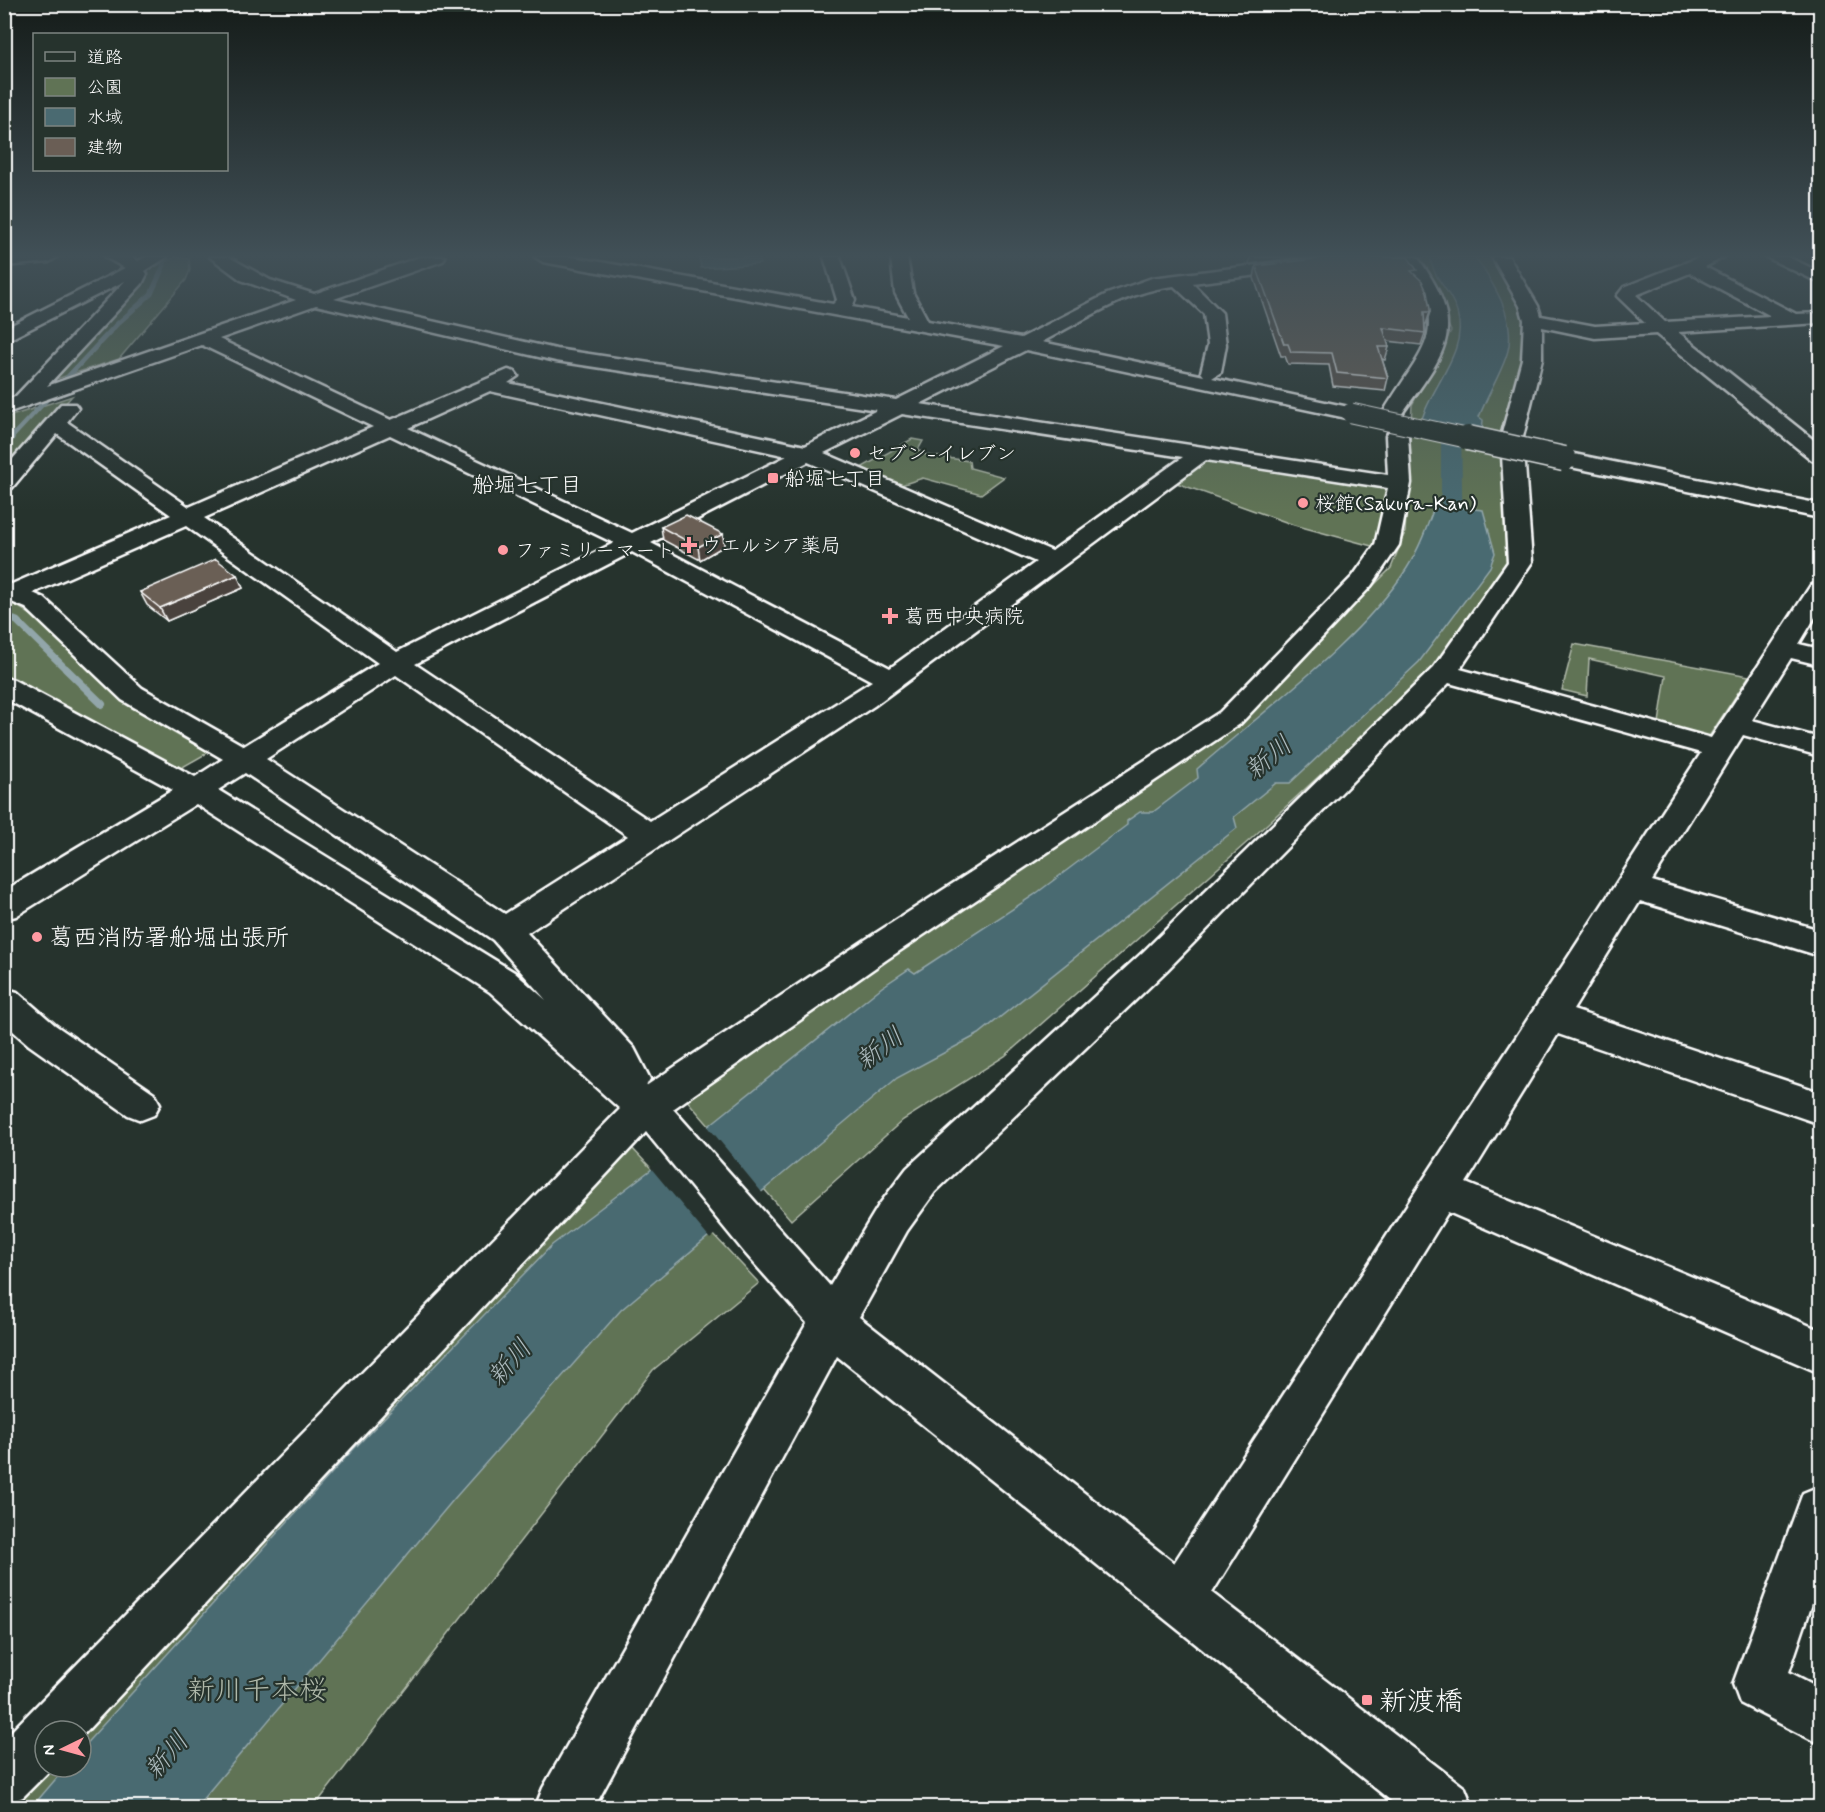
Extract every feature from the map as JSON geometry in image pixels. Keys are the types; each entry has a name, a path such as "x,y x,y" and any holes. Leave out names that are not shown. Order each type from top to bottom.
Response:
{"street":[{"path":"10,409 76,342"},
{"path":"10,409 197,342"},
{"path":"209,342 631,542 891,680"},
{"path":"493,342 556,355 1400,483"},
{"path":"1009,342 1821,512"},
{"path":"4,907 196,790 396,663 1027,342"},
{"path":"1211,372 1217,342"},
{"path":"62,1719 653,1115 884,944 1230,718 1298,649 1382,555 1387,545 1400,483 1395,424 1436,342"},
{"path":"563,1808 832,1322 893,1218 921,1180 1155,960 1444,673 1520,562 1512,448 1532,359 1532,342"},
{"path":"1679,342 1821,455"},
{"path":"9,591 188,517 556,355"},
{"path":"1137,367 1171,364 1211,372 1395,424"},
{"path":"1137,367 1162,380 1395,424"},
{"path":"4,483 86,386 80,382"},
{"path":"489,385 805,453 1056,562"},
{"path":"56,424 396,663 650,836"},
{"path":"1512,448 1685,497 1761,500"},
{"path":"505,931 864,700 1056,562 1203,452"},
{"path":"1180,1597 1820,590"},
{"path":"9,591 35,603 132,694 245,759 505,931 621,1059 653,1115"},
{"path":"1783,648 1821,657"},
{"path":"1444,673 1727,737 1821,747"},
{"path":"4,686 196,790 502,982 653,1115 832,1322 852,1341 1180,1597 1445,1808"},
{"path":"1631,887 1821,943"},
{"path":"4,1002 42,1035 141,1104"},
{"path":"1550,1016 1821,1108"},
{"path":"1439,1190 1821,1352"},
{"path":"1821,1510 1759,1684 1821,1717"},
{"path":"4,1779 33,1749"}],"green space":[{"path":"83,342 134,342 119,359 47,382"},
{"path":"1445,342 1526,342 1513,562 1433,671 1252,838 1005,1056 903,1120 791,1220 684,1097 1238,721 1391,568 1405,532 1412,405"},
{"path":"72,396 5,469 5,424 11,416"},
{"path":"912,439 923,441 918,450 926,455 969,461 970,468 1004,477 981,494 923,478 901,485 859,469"},
{"path":"1212,457 1394,485 1383,549 1294,525 1174,482"},
{"path":"5,599 29,613 48,628 128,703 209,752 174,772 5,679"},
{"path":"1574,644 1749,676 1708,738 1659,723 1666,676 1589,659 1587,696 1562,690"},
{"name":"新川千本桜","path":"632,1148 759,1283 653,1370 314,1807 5,1807 4,1781 33,1771 33,1779 93,1779 92,1719 543,1225"}],"water":[{"path":"1458,342 1509,342 1506,357 1479,417 1483,420 1482,432 1422,419 1454,354"},
{"path":"1435,505 1483,510 1495,553 1490,567 1419,662 1290,783 1276,783 1234,817 1237,828 979,1034 897,1078 621,1310 454,1499 196,1807 31,1808 56,1779 93,1779 93,1736 349,1454 552,1245 711,1124 882,987 909,969 915,973 1034,895 1127,825 1127,821 1140,812 1153,812 1198,778 1197,769 1309,674 1364,622 1407,568 1426,530"}],"pier":[{"path":"706,1124 764,1195 710,1239 650,1167"}],"building":[{"path":"1283,342 1387,342 1389,347 1378,347 1388,378 1337,373 1332,353 1291,352 1288,344"},
{"path":"686,515 723,534 698,547 661,527"},
{"path":"216,559 237,575 160,608 140,592"}],"waterway":[{"path":"9,440 101,342"},
{"name":"新川","path":"1452,549 1451,423 1459,402"},
{"path":"4,446 11,438"},
{"path":"4,616 17,621 68,671"},
{"path":"66,669 102,704"}],"place":[{"name":"セブン-イレブン","path":"855,453"},
{"name":"船堀七丁目","path":"773,478"},
{"name":"桜館(Sakura-Kan)","path":"1303,503"},
{"name":"ウエルシア薬局","path":"689,545"},
{"name":"ファミリーマート","path":"503,550"},
{"name":"葛西中央病院","path":"890,616"},
{"name":"葛西消防署船堀出張所","path":"37,937"},
{"name":"新渡橋","path":"1367,1700"}],"district":[{"name":"船堀七丁目","path":"527,484"}]}
